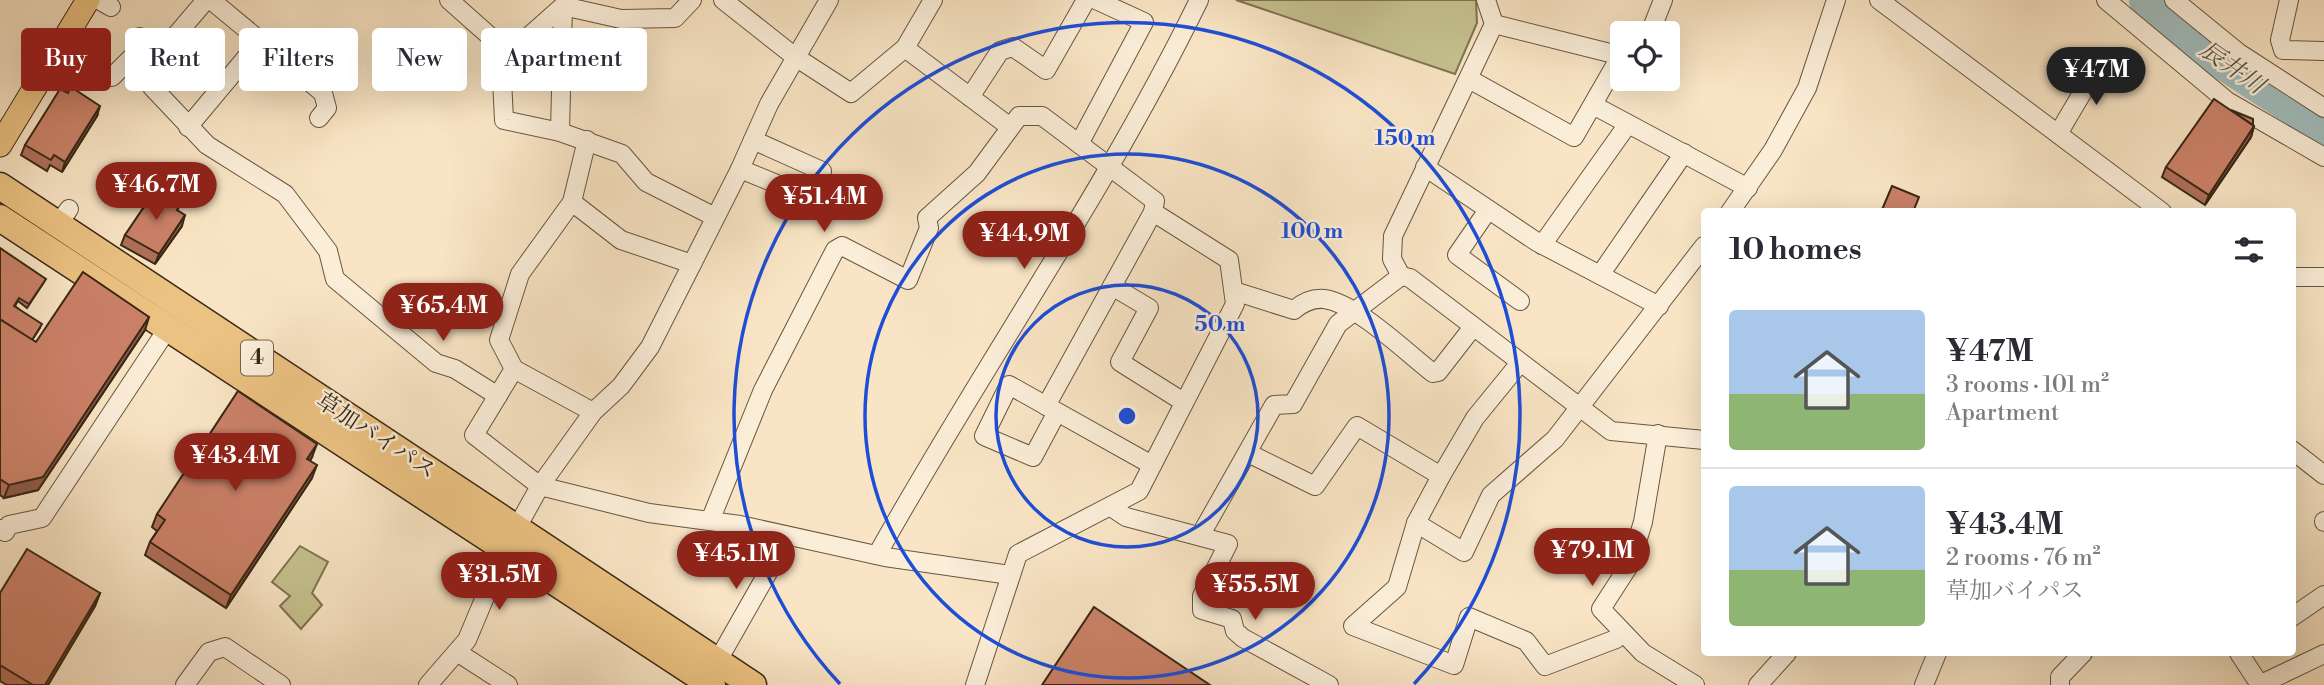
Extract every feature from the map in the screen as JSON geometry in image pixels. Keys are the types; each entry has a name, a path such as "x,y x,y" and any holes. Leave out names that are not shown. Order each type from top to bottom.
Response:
{"highway":[{"name":"草加バイパス","path":"0,186 64,217 510,539"},
{"name":"草加バイパス","path":"0,218 168,328 510,539 715,673 753,685"}],"main road":[{"path":"0,145 71,50 92,3"}],"street":[{"path":"244,28 209,0 148,68 152,87 207,145 285,194 328,251 335,279 436,363 455,369 498,396"},
{"path":"449,0 481,28"},
{"path":"563,6 621,19 675,18 692,0"},
{"path":"723,0 794,56 851,93 905,48 933,0"},
{"path":"428,685 467,640 510,539 540,486 593,412 621,386 650,347 794,56 829,0"},
{"path":"970,97 1000,51 1013,47 1046,69 1086,0"},
{"path":"1079,144 1144,22 1096,0"},
{"path":"1401,276 1392,259 1393,236 1494,24 1486,0"},
{"path":"1655,21 1663,0"},
{"path":"1733,208 1748,188 1807,88 1836,0"},
{"path":"1879,0 2157,208"},
{"path":"2106,0 2227,101 2324,157"},
{"path":"2174,0 2248,60 2324,108"},
{"path":"2289,0 2280,40 2283,50 2324,51"},
{"path":"877,555 936,448 1109,169 1197,1"},
{"path":"538,28 563,6"},
{"path":"560,132 563,6"},
{"path":"1494,24 1610,53"},
{"path":"905,48 1010,127"},
{"path":"2059,134 2101,61"},
{"path":"113,77 125,64"},
{"path":"188,127 239,66"},
{"path":"1469,79 1574,137 1610,75"},
{"path":"319,118 327,108 321,91"},
{"path":"502,91 503,120 560,132 622,154 646,183 715,216"},
{"path":"1593,105 1748,188"},
{"path":"710,521 763,390 835,250 842,246 908,280 929,228 927,218 976,173 1019,116 1042,116 1155,201 1153,212 1112,286 1052,409 1152,465"},
{"path":"1542,245 1628,124"},
{"path":"740,169 811,198 822,171 753,140"},
{"path":"587,141 572,202 520,274 499,340 514,369 593,412"},
{"path":"1600,275 1684,153"},
{"path":"1425,167 1542,245 1660,306"},
{"path":"572,202 621,240 692,264"},
{"path":"1488,211 1457,255 1520,301"},
{"path":"975,685 1018,554 1139,491 1182,401 1235,304 1229,260 1153,212"},
{"path":"1416,523 1464,552 1491,495 1555,439 1701,250"},
{"path":"1200,536 1274,405 1293,404 1338,324 1401,276 1410,278 1519,364 1611,431 1701,440"},
{"path":"2296,276 2324,277"},
{"path":"1112,286 1149,308 1120,362 1182,401"},
{"path":"1234,291 1294,310 1303,302 1324,299 1353,312 1433,373 1438,372 1473,327"},
{"path":"2,534 9,525 41,518 168,328"},
{"path":"1519,364 1475,418 1441,476 1416,523 1397,587 1353,626 1454,665 1469,617 1526,641 1545,666 1616,639 1621,634"},
{"path":"514,369 474,435 540,486 649,513 710,521 877,555 1010,575"},
{"path":"1248,453 1315,486 1357,426 1441,476"},
{"path":"1658,434 1643,522 1630,564 1601,609 1621,634 1643,653 1695,685"},
{"path":"2296,452 2320,465"},
{"path":"1111,507 1126,517 1228,544 1202,596 1202,610 1232,620 1235,631 1243,638 1329,685"},
{"path":"715,673 775,560 784,535"},
{"path":"2296,614 2324,595"},
{"path":"185,685 209,652 225,647 281,685"},
{"path":"457,652 508,685"},
{"path":"2242,656 2259,685 2324,654"},
{"path":"1758,685 1784,656"},
{"path":"1924,685 1936,656"},
{"path":"2060,685 2060,677 2080,656"}],"shaded area":[{"path":"1236,0 1476,0 1477,23 1455,74"},
{"path":"300,546 328,562 312,593 322,605 301,629 280,606 290,596 272,582"}],"building":[{"path":"59,91 77,91 100,106 65,162 54,155 51,160 25,145"},
{"path":"2214,99 2254,126 2209,195 2166,167"},
{"path":"2231,110 2253,119 2253,125"},
{"path":"1892,186 1919,197 1915,208 1883,208"},
{"path":"156,189 180,206 177,210 185,215 159,254 125,235"},
{"path":"0,248 46,279 29,304 19,298 14,306 42,324 32,340 1,320 0,322"},
{"path":"83,272 149,317 43,477 9,485 0,479 0,322 1,320 36,342"},
{"path":"238,391 317,444 307,459 317,465 231,595 150,542 165,520 157,514"},
{"path":"27,549 100,593 45,685 33,685 0,665 0,593"},
{"path":"1094,607 1210,685 1042,685"}],"waterway":[{"name":"辰井川","path":"2145,0 2214,58 2324,130"}]}
